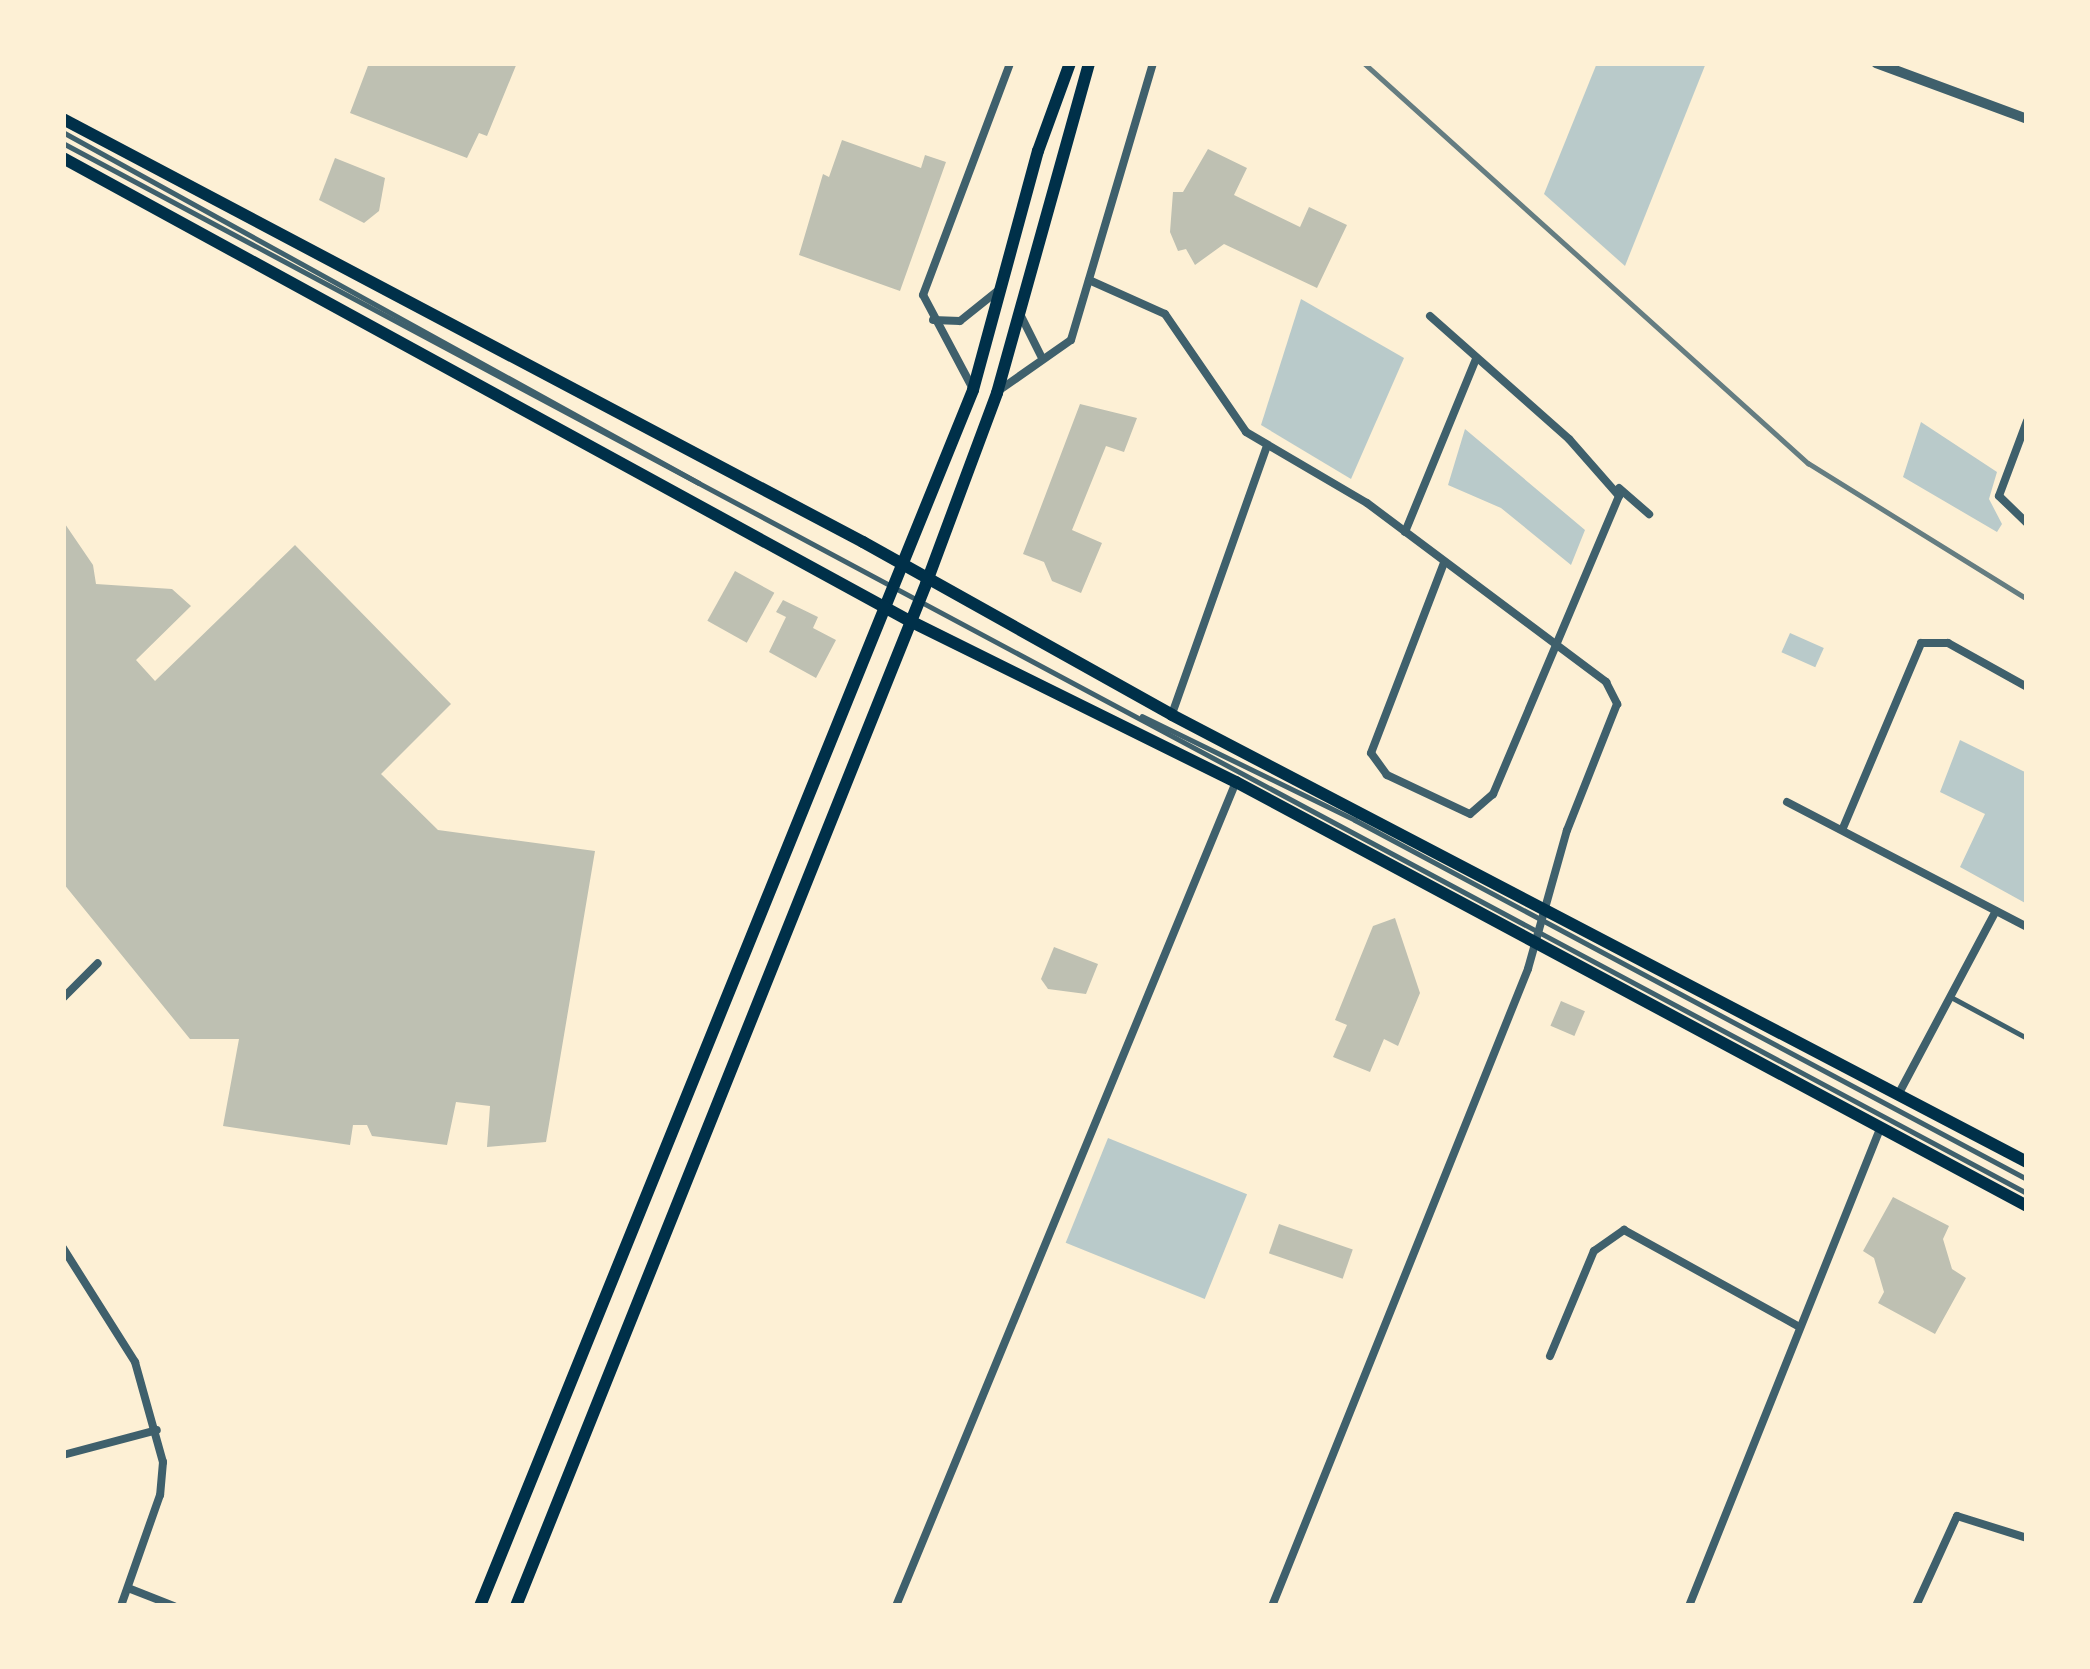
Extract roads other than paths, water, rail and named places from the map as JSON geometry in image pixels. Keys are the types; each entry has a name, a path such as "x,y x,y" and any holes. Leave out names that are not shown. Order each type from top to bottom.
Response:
{"main road":[{"path":"480,1606 973,390 1070,63"},
{"path":"516,1606 926,584 997,393 1089,63"},
{"path":"63,119 926,584 1071,654 1172,716 1545,904 1897,1097 2027,1162"},
{"path":"63,158 908,620 1537,937 2027,1206"},
{"path":"802,810 830,820"},
{"path":"740,967 767,976"}],"street":[{"path":"973,390 923,295 1010,63"},
{"path":"997,393 1041,356 1071,340 1154,63"},
{"path":"1876,63 2027,119"},
{"path":"1089,280 1165,314 1190,342 1230,418 1405,532 1606,682 1617,704 1537,937 1272,1606"},
{"path":"933,320 960,321 1001,288"},
{"path":"1020,310 1041,356"},
{"path":"1430,316 1649,514"},
{"path":"1405,532 1476,358"},
{"path":"2027,421 1999,496 2006,511 2027,523"},
{"path":"1172,716 1268,446"},
{"path":"1444,563 1373,739 1375,765 1451,808 1479,811 1556,646 1618,488"},
{"path":"1843,828 1922,643 1948,643 2027,687"},
{"path":"896,1606 1236,782"},
{"path":"1787,802 2027,927"},
{"path":"1897,1097 1996,910"},
{"path":"63,998 98,963"},
{"path":"1689,1606 1881,1128"},
{"path":"1550,1356 1594,1251 1624,1230 1800,1327"},
{"path":"63,1248 135,1362 158,1430 160,1495 121,1606"},
{"path":"63,1455 158,1430"},
{"path":"1916,1606 1957,1516 2027,1538"},
{"path":"128,1588 174,1606"}],"lane":[{"path":"63,132 699,483"},
{"path":"63,142 918,602 1541,920 2027,1179"},
{"path":"1142,716 1537,937 2027,1193"},
{"path":"1951,996 2027,1038"}],"railway":[{"path":"1364,63 1808,463 2027,599"}]}
